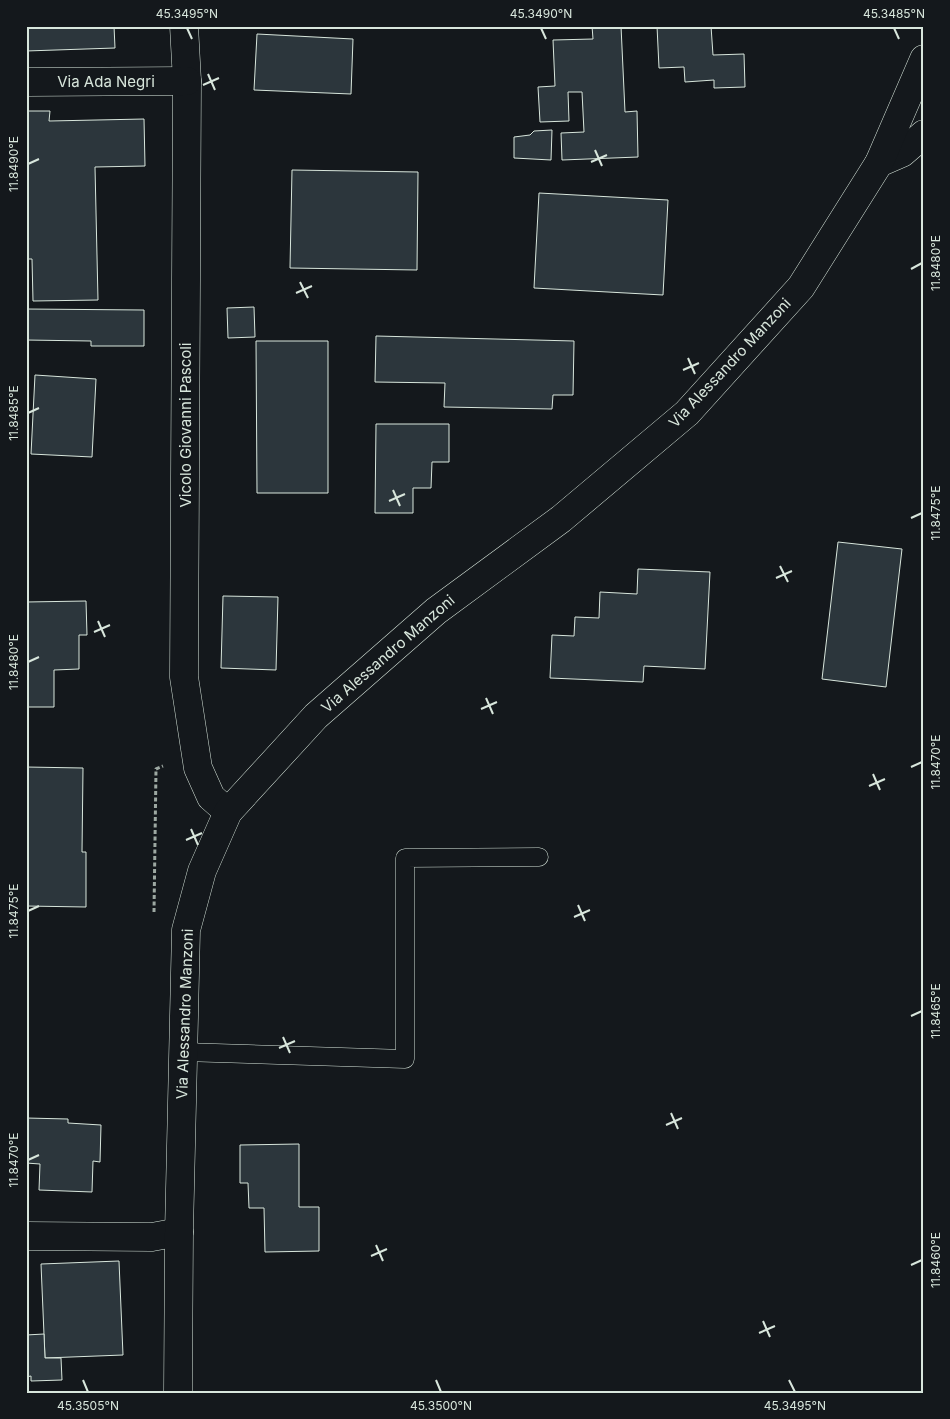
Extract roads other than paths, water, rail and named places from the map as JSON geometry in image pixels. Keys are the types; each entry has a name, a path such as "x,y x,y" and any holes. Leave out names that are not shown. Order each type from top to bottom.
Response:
{"street":[{"name":"Vicolo Giovanni Pascoli","path":"184,26 187,81 184,677 198,768 211,797 228,812"},
{"name":"Via Alessandro Manzoni","path":"178,1393 186,930 202,871 228,812 316,716 436,611 561,519 687,412 801,287 879,163 924,59"},
{"name":"Via Ada Negri","path":"26,82 187,81"},
{"path":"879,163 902,153 924,134"},
{"path":"26,1236 152,1237 180,1232"}],"lane":[{"path":"183,1052 405,1059 405,858 540,856"}]}
